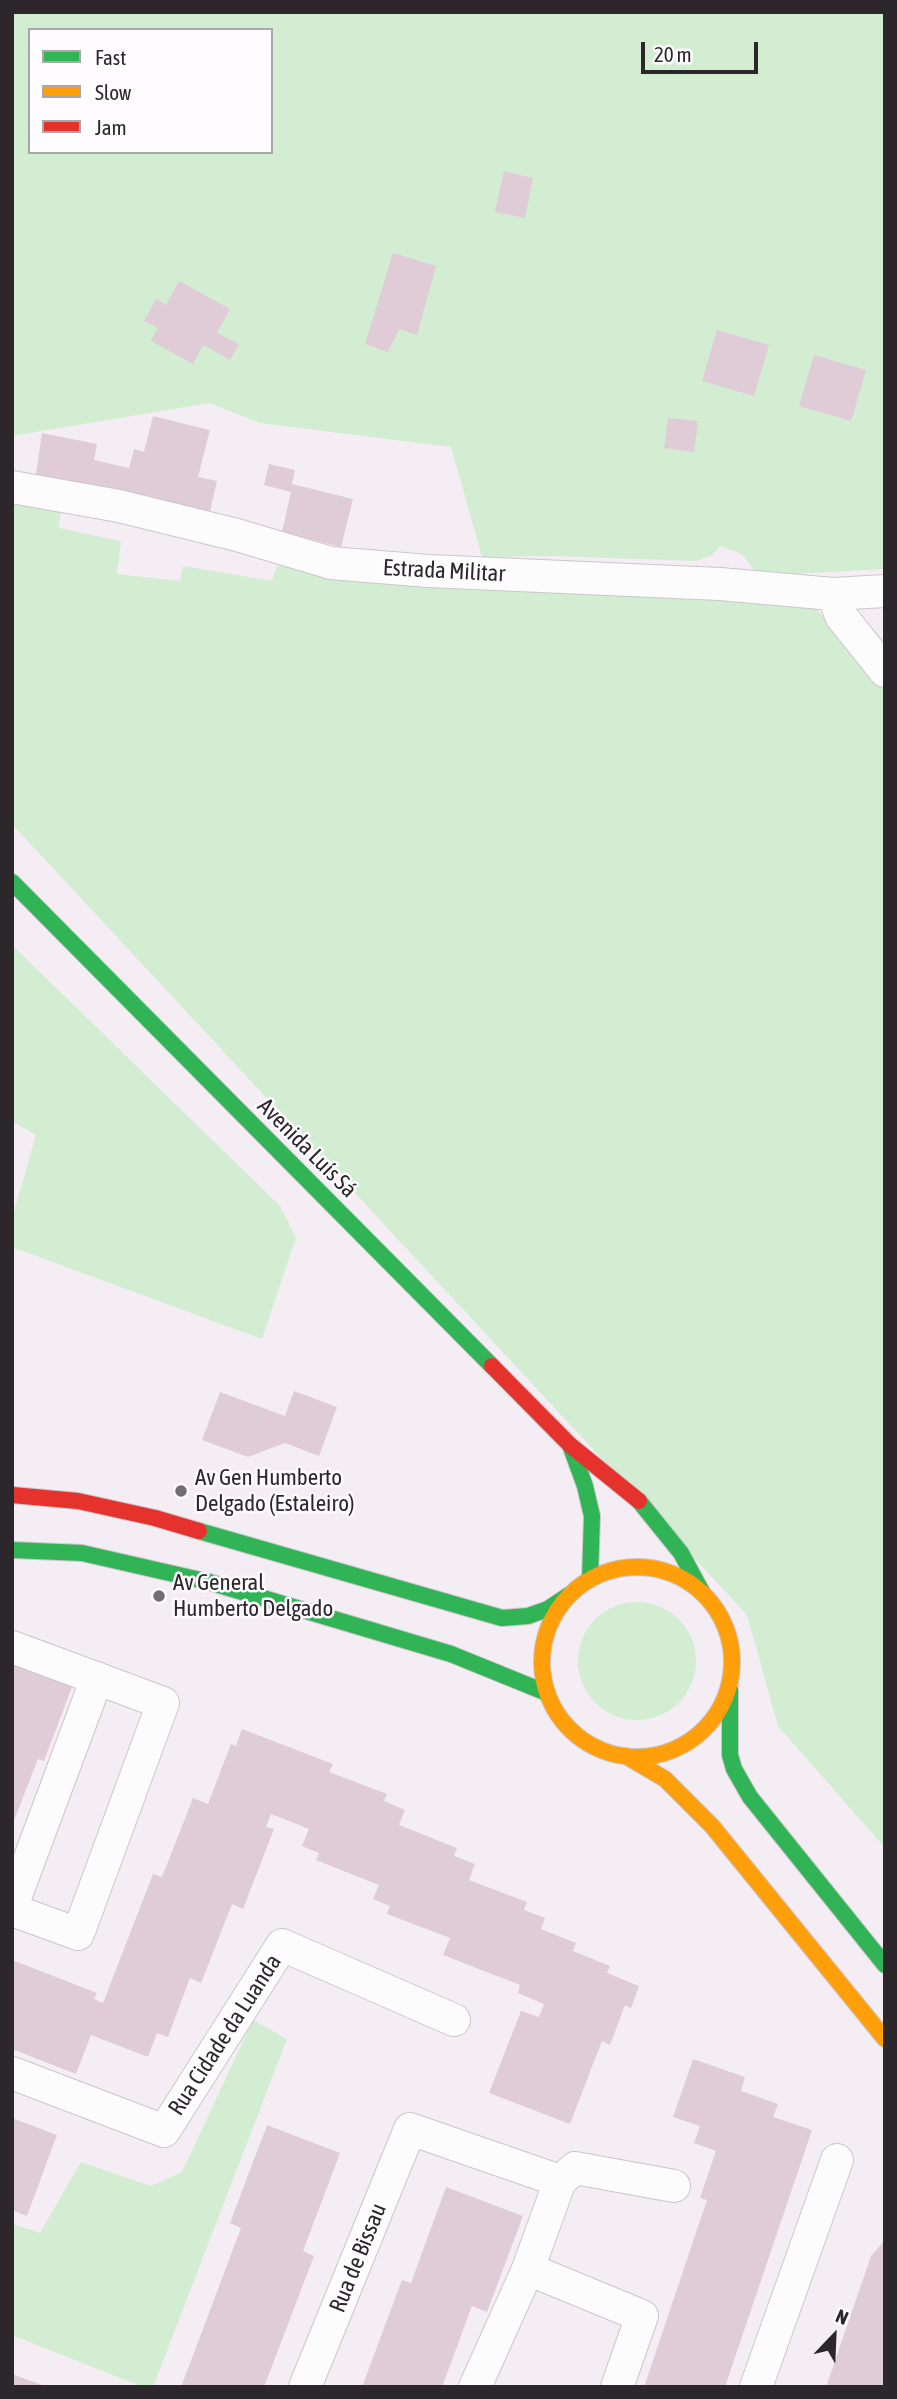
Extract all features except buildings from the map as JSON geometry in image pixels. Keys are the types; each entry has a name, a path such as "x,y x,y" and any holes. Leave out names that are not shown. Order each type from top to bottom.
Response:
{"street":[{"name":"Estrada Militar","path":"12,487 119,506 237,535 331,563 428,571 720,584 833,594 885,591"},
{"path":"833,594 841,616 885,671"},
{"name":"Avenida Luís Sá","path":"12,882 570,1446 635,1495 681,1553 702,1592"},
{"name":"Avenida Luís Sá","path":"570,1446 593,1516 590,1579"},
{"path":"13,1495 78,1501 155,1518 502,1618 528,1616 548,1609 590,1579 615,1569 641,1567 667,1571 685,1579 702,1592 718,1612 728,1634 733,1660 730,1684 730,1755 734,1769 757,1806 885,1965"},
{"path":"12,1550 82,1553 209,1582 451,1654 547,1693"},
{"path":"569,1595 553,1616 544,1640 542,1667 547,1693 559,1716 578,1735 600,1749 626,1756 653,1756 680,1747 702,1732 720,1710 730,1684"},
{"path":"12,1647 97,1678 163,1703 78,1934 12,1908 97,1678"},
{"path":"626,1756 665,1779 712,1826 885,2039"},
{"name":"Rua Cidade da Luanda","path":"12,2073 163,2130 282,1945 454,2020"},
{"name":"Rua de Bissau","path":"305,2387 410,2129 560,2181"},
{"path":"756,2387 838,2160"},
{"path":"475,2387 528,2269 560,2181 575,2168 674,2186"},
{"path":"528,2269 642,2316 617,2387"}],"green space":[{"path":"12,12 885,12 885,569 757,576 745,557 720,546 712,555 696,561 555,556 482,557 451,447 260,423 209,403 12,436"},
{"path":"12,499 61,507 59,528 121,541 117,574 180,581 183,566 272,581 277,566 534,589 797,601 817,609 885,686 885,1848 778,1726 747,1615 12,824"},
{"path":"12,945 280,1206 296,1238 262,1339 12,1247 12,1219 36,1135 12,1121"},
{"path":"637,1602 660,1606 679,1619 692,1638 696,1661 692,1684 679,1703 660,1716 637,1720 614,1716 595,1703 582,1684 578,1661 582,1638 595,1619 614,1606"},
{"path":"253,2020 287,2039 153,2387 143,2387 12,2335 12,2224 40,2233 81,2162 151,2186 182,2172"}],"traffic: fast":[{"path":"12,882 492,1366"},
{"path":"570,1445 585,1486 592,1516 590,1579"},
{"path":"639,1501 681,1553 702,1592"},
{"path":"199,1531 502,1618 528,1616 548,1609 569,1595"},
{"path":"12,1550 82,1553 209,1582 451,1654 547,1693"},
{"path":"730,1690 730,1755 734,1769 750,1797 885,1965"}],"traffic: slow":[{"path":"637,1567 673,1574 704,1595 725,1626 732,1662 725,1698 704,1729 673,1750 637,1757 601,1750 570,1729 549,1698 542,1662 549,1626 570,1595 601,1574 637,1567"},
{"path":"626,1756 665,1779 712,1826 885,2039"}],"traffic: jam":[{"path":"492,1366 570,1445 639,1501"},
{"path":"12,1495 78,1501 199,1531"}],"place":[{"name":"Av Gen Humberto Delgado (Estaleiro)","path":"181,1491"},
{"name":"Av General Humberto Delgado","path":"159,1596"}]}
